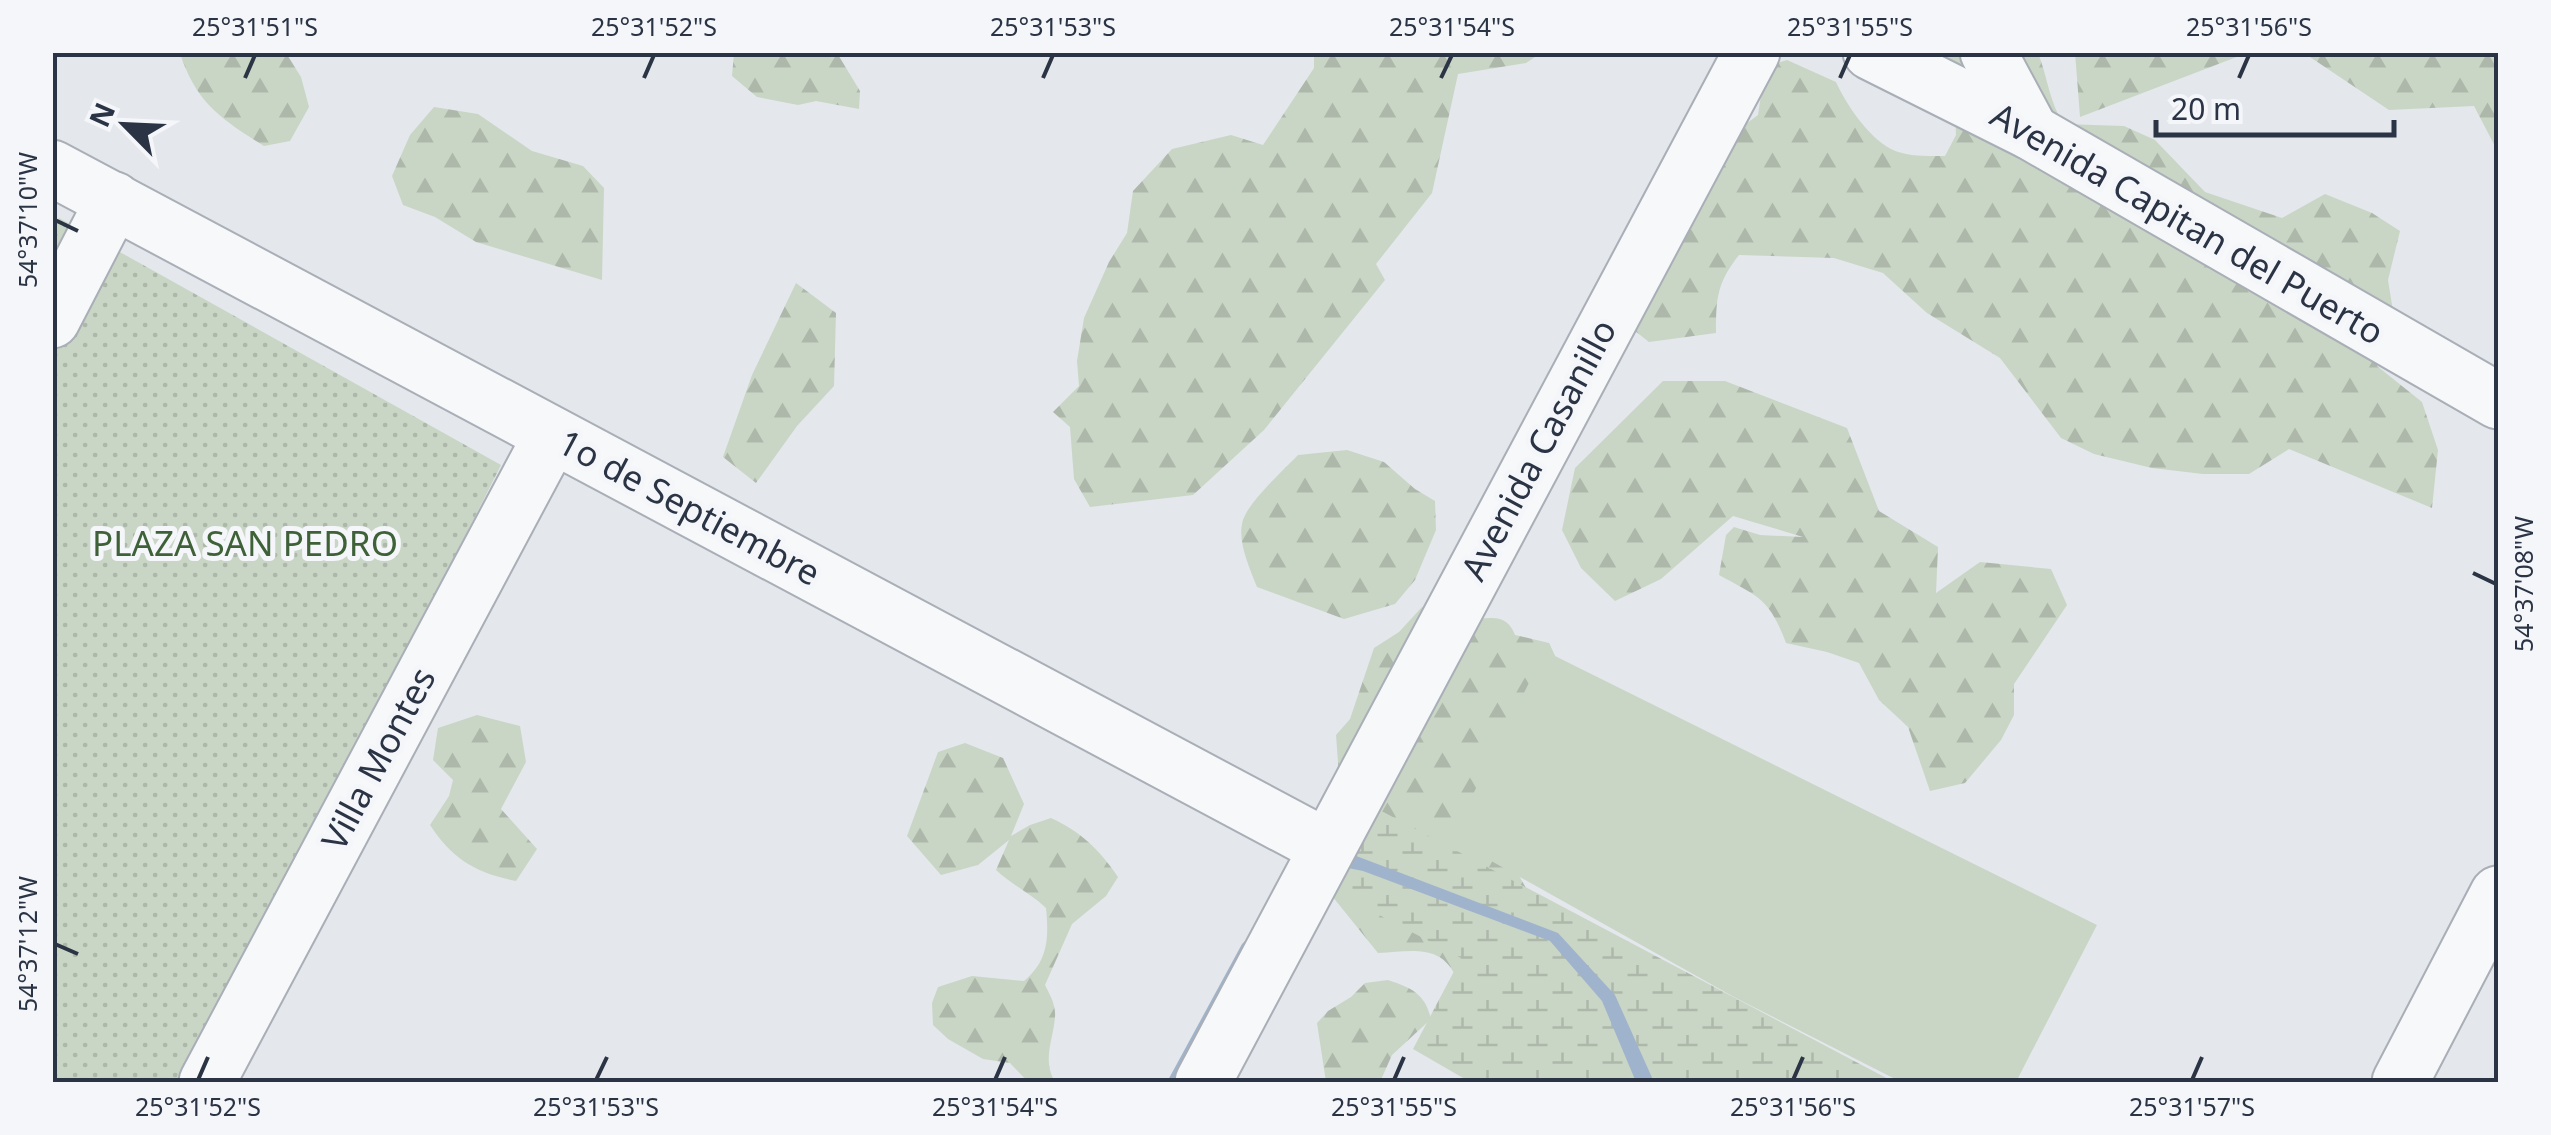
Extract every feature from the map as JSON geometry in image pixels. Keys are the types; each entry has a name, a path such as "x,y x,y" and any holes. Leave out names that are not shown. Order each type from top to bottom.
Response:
{"street":[{"name":"Avenida Casanillo","path":"1203,1082 1752,52"},
{"name":"Avenida Capitan del Puerto","path":"1871,52 2031,132 2498,401"},
{"path":"1988,52 2031,132"},
{"name":"1o de Septiembre","path":"52,168 1326,847"},
{"path":"52,320 114,200"},
{"name":"Villa Montes","path":"206,1082 552,435"},
{"path":"2400,1082 2498,894"}],"green space":[{"path":"2075,52 2247,52 2247,53 2080,117"},
{"path":"180,53 286,53 301,77 309,107 290,141 264,146 223,118 194,85"},
{"path":"734,53 837,53 860,91 859,109 816,101 798,105 757,97 732,76"},
{"path":"1314,53 1541,53 1526,63 1458,74 1432,193 1376,264 1385,280 1264,430 1193,495 1090,507 1074,479 1070,427 1053,412 1079,386 1077,361 1084,318 1127,233 1133,191 1172,149 1231,135 1263,145 1314,68"},
{"path":"1911,53 2038,53 2064,124 2124,126 2155,140 2205,192 2282,218 2325,194 2372,213 2400,231 2388,280 2393,311 2381,335 2377,366 2422,402 2438,450 2432,508 2289,449 2249,474 2152,468 2094,454 2061,438 2000,358 1927,313 1883,273 1834,258 1739,255 1719,291 1716,333 1649,342 1630,327 1735,132 1758,115 1770,65 1787,60 1836,82 1859,119 1891,149 1910,155 1945,156 1956,135 1955,108"},
{"path":"2304,53 2498,53 2498,152 2474,106 2389,110"},
{"path":"434,107 478,114 532,151 583,166 604,188 602,280 476,242 435,217 403,205 392,176 410,135"},
{"name":"PLAZA SAN PEDRO","path":"59,218 501,465 190,1082 53,1082 52,230"},
{"path":"796,283 836,313 834,386 797,426 756,483 723,457 752,375"},
{"path":"1663,381 1725,381 1847,428 1879,511 1938,547 1936,593 1980,562 2051,569 2067,605 2014,684 2014,715 2001,740 1965,783 1930,791 1908,727 1879,700 1859,663 1786,643 1774,616 1761,600 1719,575 1726,535 1734,527 1760,535 1803,537 1733,516 1661,579 1615,601 1581,568 1562,530 1575,468"},
{"path":"1347,450 1384,462 1435,501 1436,530 1415,580 1395,604 1344,619 1257,587 1245,556 1241,531 1250,507 1298,455"},
{"path":"1422,607 1460,619 1499,619 1515,635 1549,643 1559,665 1514,867 1526,888 1454,973 1431,953 1378,953 1332,896 1344,843 1336,735 1350,719 1374,648 1399,632"},
{"path":"1549,643 1555,656 2097,925 2016,1082 1901,1082 1734,997 1486,858 1447,846"},
{"path":"477,715 520,726 526,762 501,809 537,849 516,881 466,863 430,825 449,796 453,780 433,760 438,728"},
{"path":"965,743 1003,758 1024,804 1011,836 1051,818 1089,842 1118,877 1106,896 1072,924 1045,985 1055,1013 1049,1058 1055,1082 1028,1082 1010,1063 983,1059 948,1039 933,1025 932,1003 938,987 972,976 1024,981 1038,965 1047,939 1046,908 996,870 1009,840 978,865 941,875 907,836 938,752"},
{"path":"1372,806 1894,1082 1470,1082 1413,1049 1461,958 1326,887"},
{"path":"1388,980 1416,993 1431,1019 1392,1055 1380,1082 1326,1082 1317,1023 1365,983"}],"water":[{"path":"1338,849 1558,933 1615,995 1654,1082 1636,1082 1602,1001 1550,941 1363,871 1338,866 1183,1082 1167,1082 1242,944"}]}
